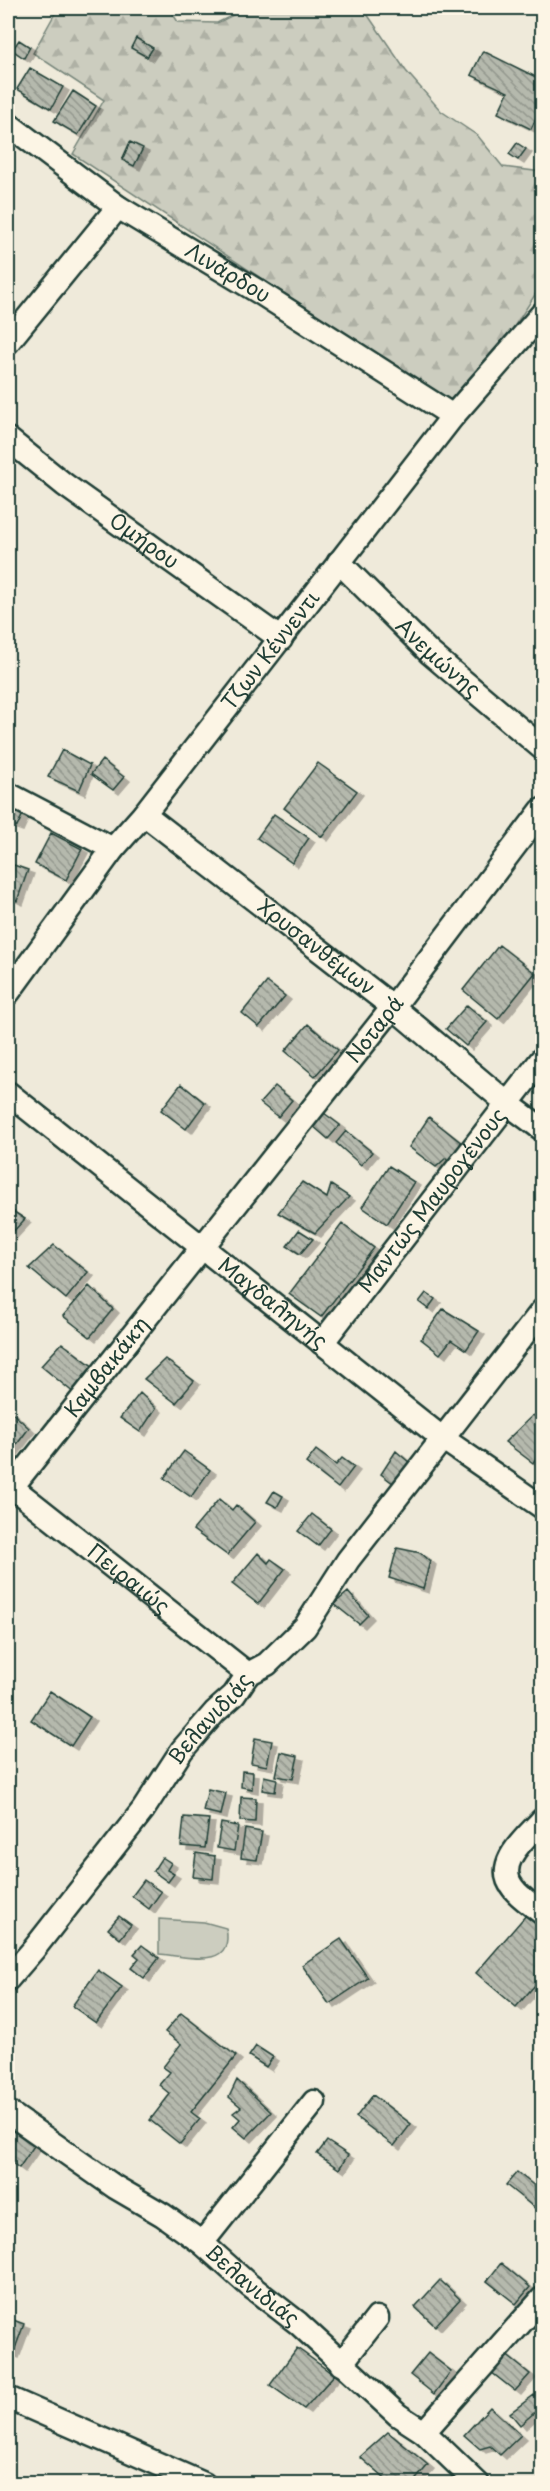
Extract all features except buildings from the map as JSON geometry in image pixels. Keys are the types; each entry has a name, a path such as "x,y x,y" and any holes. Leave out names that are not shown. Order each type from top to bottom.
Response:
{"street":[{"name":"Λινάρδου","path":"8,124 118,207 260,292 453,416"},
{"path":"8,342 118,207"},
{"name":"Τζων Κέννεντι","path":"11,978 282,639 453,416 535,340 543,314"},
{"name":"Ομήρου","path":"8,440 65,485 282,639"},
{"name":"Ανεμώνης","path":"339,562 430,653 543,748"},
{"path":"8,794 113,849"},
{"name":"Νοταρά","path":"202,1246 393,1007 543,810"},
{"name":"Χρυσανθέμων","path":"144,814 393,1007 508,1104 543,1129"},
{"name":"Μαντώς Μαυρογένους","path":"322,1343 543,1059"},
{"name":"Μαγδαληνής","path":"8,1093 442,1438 543,1507"},
{"name":"Καμβακάκη","path":"10,1485 202,1246"},
{"name":"Βελανιδιάς","path":"8,1979 143,1810 182,1750 214,1712 234,1695 248,1674 267,1664 305,1627 348,1560 543,1311"},
{"name":"Πειραιώς","path":"10,1485 248,1674"},
{"path":"543,1820 516,1849 509,1860 507,1871 514,1890 543,1913"},
{"path":"202,2243 314,2102"},
{"name":"Βελανιδιάς","path":"8,2112 115,2187 163,2215 202,2243 249,2285 298,2323 398,2415 424,2432 478,2484"},
{"path":"424,2432 543,2299"},
{"path":"341,2364 377,2318"},
{"path":"8,2398 204,2484"}],"green space":[{"path":"58,8 169,8 178,22 217,23 247,8 363,8 406,71 441,111 478,136 503,167 542,172 542,284 489,366 452,404 73,154 104,100 33,53"},
{"path":"159,1919 204,1922 226,1928 227,1942 216,1956 206,1958 159,1954"}]}
